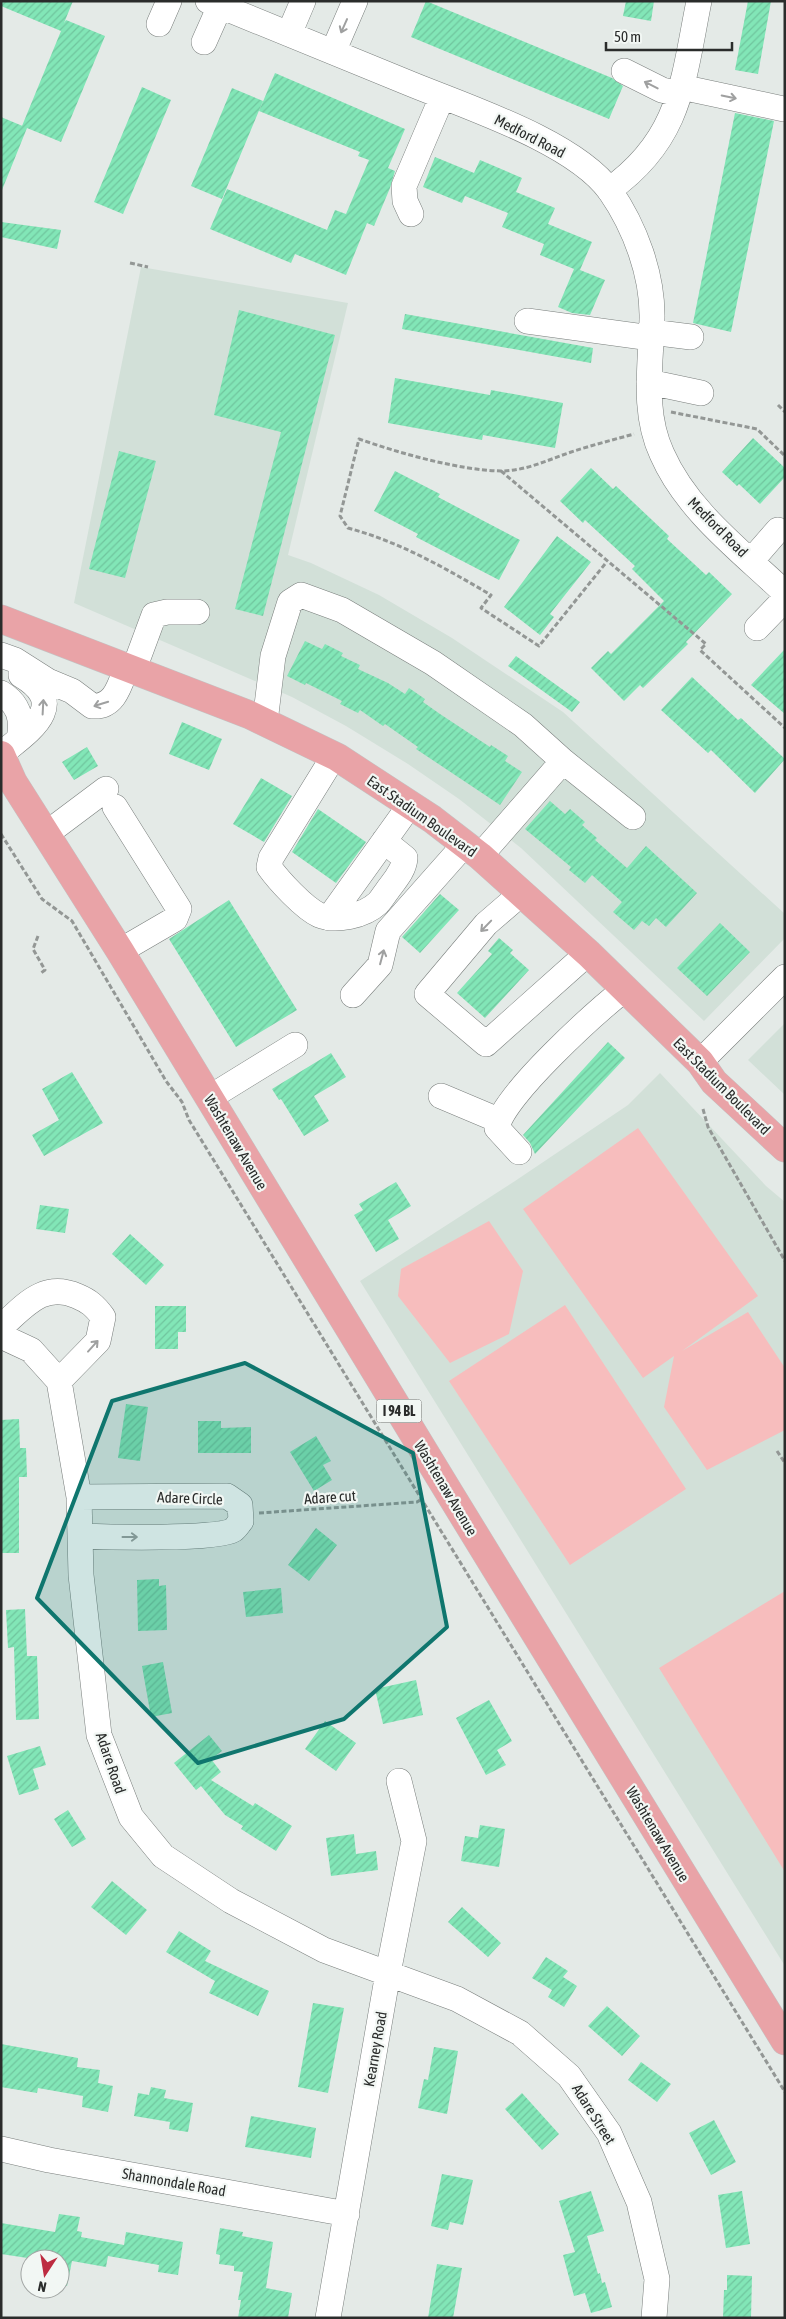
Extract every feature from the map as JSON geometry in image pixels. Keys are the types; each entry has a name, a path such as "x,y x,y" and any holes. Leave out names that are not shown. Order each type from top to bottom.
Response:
{"main road":[{"name":"East Stadium Boulevard","path":"2,619 265,722 334,756 410,805 473,850 588,953 700,1062 714,1082 785,1148"},
{"name":"Washtenaw Avenue","path":"7,750 7,776 120,951 783,2035"}],"street":[{"path":"159,24 169,1"},
{"path":"289,34 303,1"},
{"path":"333,52 355,1"},
{"path":"609,190 635,170 653,151 673,114 699,1"},
{"path":"204,42 214,4"},
{"name":"Medford Road","path":"214,4 545,141 580,164 609,190 638,245 652,300 649,410 653,430 661,453 674,479 694,506 785,593"},
{"path":"624,71 662,90 680,90 784,110"},
{"path":"411,214 404,202 404,186 442,97"},
{"path":"527,321 651,335 690,336"},
{"path":"649,382 702,393"},
{"path":"751,561 778,530"},
{"path":"265,722 273,656 290,602 301,595 342,610 433,663 523,725 563,761 633,817"},
{"path":"757,628 785,599"},
{"path":"1,655 15,660 48,681 72,691 86,704 98,707 115,696 154,615 167,612 197,612"},
{"path":"1,664 24,677 38,688 43,696 44,708 39,722 7,750"},
{"path":"24,677 48,681"},
{"path":"1,693 13,701 22,724 7,750"},
{"path":"334,756 271,858 269,867 311,910 330,918 350,916 378,904 404,866 405,858 384,841 410,805"},
{"path":"353,995 380,965 388,931 563,761"},
{"path":"46,834 110,798 179,909 175,918 120,951"},
{"path":"522,893 486,924 427,994 486,1044 588,953"},
{"path":"700,1062 785,977"},
{"path":"519,1152 497,1128 498,1120 509,1102 588,1019 625,989"},
{"path":"209,1098 295,1045"},
{"path":"440,1096 498,1120"},
{"path":"1,1327 35,1298 52,1290 69,1292 92,1302 103,1317 98,1342 59,1381 31,1350 1,1336"},
{"name":"Adare Road","path":"59,1381 79,1497 81,1575 99,1736 131,1817 163,1856 231,1901 324,1950 452,1997"},
{"name":"Adare Circle","path":"79,1497 227,1496 240,1505 241,1521 233,1530 215,1534 130,1538 81,1536"},
{"name":"Kearney Road","path":"328,2318 388,1974 414,1841 399,1780"},
{"name":"Adare Street","path":"452,1997 520,2033 569,2076 609,2133 639,2202 657,2279 654,2318"},
{"name":"Shannondale Road","path":"1,2149 49,2160 347,2214"}],"path":[{"path":"130,263 148,267"},
{"path":"778,405 785,412"},
{"path":"671,412 756,429 785,456"},
{"path":"604,564 539,646 482,608 491,595 445,568 381,537 348,528 340,516 359,439 396,451 457,465 501,471 542,464 560,456 634,434"},
{"path":"501,471 706,644 700,650 785,728"},
{"path":"1,834 42,899 72,920 166,1081 182,1102 189,1120 785,2092"},
{"path":"38,936 33,949 45,970 41,973"},
{"path":"703,1109 708,1127 785,1261"},
{"path":"776,1451 785,1463"},
{"name":"Adare cut","path":"240,1505 258,1513 417,1502 422,1499"}],"highlighted area":[{"path":"245,1363 413,1453 447,1627 344,1719 198,1763 37,1598 112,1401"}],"shaded area":[{"path":"141,267 348,303 288,555 311,563 379,595 452,638 563,712 785,914 785,938 704,1021 521,848 459,799 408,764 346,726 292,697 74,603"},
{"path":"785,1023 785,1095 748,1060"},
{"path":"660,1073 766,1186 785,1202 785,1966 360,1281 628,1105"},
{"path":"638,1128 758,1296 682,1351 748,1312 785,1368 785,1430 707,1470 664,1407 674,1356 643,1378 523,1209"},
{"path":"489,1221 523,1271 509,1334 450,1363 398,1296 401,1269"},
{"path":"565,1305 686,1489 570,1565 449,1381"},
{"path":"785,1591 785,1872 659,1668"}],"building":[{"path":"1,1 73,1 64,23 66,20 105,36 61,142 27,128 2,190 1,117 22,126 61,31 1,6"},
{"path":"426,1 612,78 623,86 609,119 411,37"},
{"path":"626,1 654,1 651,21 623,16"},
{"path":"748,1 771,1 758,74 735,70"},
{"path":"275,73 405,129 388,168 395,171 390,188 374,226 367,223 346,275 295,254 291,263 210,229 227,189 327,230 335,210 346,214 369,160 358,156 360,152 259,111"},
{"path":"142,87 171,100 123,214 94,202"},
{"path":"232,88 263,101 222,199 191,186"},
{"path":"735,113 774,121 731,332 693,323"},
{"path":"435,157 474,173 480,160 522,178 516,192 555,208 548,224 592,242 580,270 605,280 590,315 572,313 558,307 574,269 540,255 544,244 502,227 508,213 465,196 462,203 423,187"},
{"path":"1,222 61,230 57,249 1,237"},
{"path":"239,310 335,335 263,616 235,609 281,432 214,415"},
{"path":"405,314 593,348 591,363 402,329"},
{"path":"395,378 490,395 491,390 563,403 555,448 483,435 482,440 388,423"},
{"path":"753,438 785,468 785,477 760,504 739,484 737,486 722,472"},
{"path":"119,451 156,461 125,578 89,569"},
{"path":"591,468 613,489 616,486 669,536 667,539 706,575 709,572 732,594 686,642 688,644 643,688 640,685 624,701 591,668 608,651 611,654 664,601 632,569 635,566 585,520 583,523 560,501"},
{"path":"395,471 440,494 438,497 520,540 499,580 416,537 418,534 374,511"},
{"path":"557,536 591,562 550,614 554,617 540,635 504,607"},
{"path":"305,641 322,649 325,644 343,653 341,656 360,665 358,669 388,683 405,694 409,688 425,699 423,702 440,714 490,747 491,745 508,756 505,761 522,772 500,805 416,749 418,747 385,724 383,726 360,710 358,713 340,704 342,701 287,676"},
{"path":"785,649 785,714 751,685"},
{"path":"516,656 580,702 572,712 508,666"},
{"path":"692,677 738,720 741,718 785,759 755,793 711,750 708,753 661,710"},
{"path":"182,722 222,739 209,770 169,754"},
{"path":"87,747 98,766 74,780 62,762"},
{"path":"261,778 292,796 264,842 233,824"},
{"path":"550,801 565,814 570,809 585,822 582,825 597,838 595,840 627,868 646,846 697,893 666,927 656,918 649,926 642,921 634,930 613,912 622,902 592,875 585,883 569,870 571,867 525,829"},
{"path":"318,809 366,842 336,883 292,852"},
{"path":"440,894 459,910 420,953 402,937"},
{"path":"229,900 297,1010 236,1047 169,939"},
{"path":"720,923 750,952 707,996 677,968"},
{"path":"499,938 513,950 510,953 529,970 485,1018 457,993 492,954 488,951"},
{"path":"608,1042 625,1058 535,1154 530,1143 523,1135"},
{"path":"331,1053 346,1077 314,1096 329,1121 304,1136 281,1099 279,1100 272,1089"},
{"path":"72,1072 103,1123 44,1156 32,1135 59,1120 42,1089"},
{"path":"396,1182 411,1206 388,1220 399,1239 376,1252 354,1215 363,1210 359,1204"},
{"path":"40,1205 69,1209 65,1233 36,1229"},
{"path":"130,1234 164,1265 146,1285 112,1254"},
{"path":"155,1306 186,1306 186,1332 178,1332 178,1349 155,1349"},
{"path":"126,1404 148,1407 140,1461 118,1458"},
{"path":"19,1419 20,1448 26,1448 27,1477 19,1477 19,1553 1,1553 1,1420"},
{"path":"198,1421 221,1421 221,1428 251,1427 251,1453 198,1453"},
{"path":"316,1436 331,1461 323,1465 332,1480 314,1491 290,1452"},
{"path":"316,1528 337,1545 309,1581 288,1565"},
{"path":"159,1579 159,1586 166,1585 167,1630 138,1631 137,1580"},
{"path":"281,1588 283,1613 246,1617 243,1592"},
{"path":"25,1609 27,1656 37,1656 39,1719 16,1720 14,1647 8,1648 6,1610"},
{"path":"163,1662 172,1713 151,1717 142,1666"},
{"path":"416,1680 423,1715 383,1724 375,1689"},
{"path":"489,1700 512,1741 497,1750 506,1765 486,1775 456,1718"},
{"path":"325,1721 356,1743 336,1771 305,1749"},
{"path":"209,1735 222,1751 211,1759 221,1772 211,1780 253,1806 255,1803 292,1826 276,1851 241,1829 243,1826 225,1815 201,1786 196,1790 174,1763"},
{"path":"40,1746 46,1765 33,1769 39,1789 19,1795 7,1756"},
{"path":"68,1810 86,1839 72,1847 54,1819"},
{"path":"480,1825 505,1829 499,1867 461,1861 465,1836 478,1838"},
{"path":"354,1834 356,1854 376,1851 378,1870 331,1876 326,1838"},
{"path":"112,1881 147,1910 126,1935 91,1907"},
{"path":"462,1907 501,1943 488,1957 448,1922"},
{"path":"179,1931 211,1951 205,1961 269,1991 258,2016 209,1993 215,1981 166,1952"},
{"path":"546,1957 568,1971 563,1977 577,1986 564,2007 548,1997 552,1990 532,1978"},
{"path":"313,2003 344,2008 328,2093 298,2087"},
{"path":"607,2006 640,2036 622,2056 588,2026"},
{"path":"1,2044 78,2058 77,2067 100,2070 98,2083 113,2086 108,2112 82,2107 83,2096 38,2088 37,2093 1,2087"},
{"path":"434,2047 458,2051 447,2114 418,2108 424,2079 428,2080"},
{"path":"641,2062 671,2084 657,2102 628,2080"},
{"path":"151,2087 166,2090 164,2098 193,2103 188,2132 169,2129 170,2122 134,2116 138,2093 149,2095"},
{"path":"522,2093 559,2134 542,2150 505,2109"},
{"path":"251,2116 316,2128 311,2158 245,2147"},
{"path":"714,2120 736,2162 711,2175 689,2133"},
{"path":"442,2174 473,2180 463,2225 450,2222 448,2230 431,2226"},
{"path":"591,2191 604,2231 587,2236 598,2274 600,2273 602,2283 605,2282 612,2307 591,2313 585,2293 574,2296 563,2255 575,2252 559,2201"},
{"path":"742,2191 750,2244 726,2248 718,2195"},
{"path":"59,2214 80,2217 77,2231 82,2232 81,2237 124,2245 126,2232 183,2242 178,2275 158,2272 159,2265 108,2256 106,2267 72,2261 70,2271 70,2249 20,2249 20,2257 1,2254 1,2223 55,2232"},
{"path":"220,2228 243,2232 242,2236 273,2242 266,2288 292,2293 288,2318 238,2318 241,2300 238,2300 243,2272 234,2271 234,2266 219,2264 220,2255 216,2254"},
{"path":"437,2264 462,2268 453,2318 428,2318"},
{"path":"727,2275 752,2276 751,2318 723,2318 724,2290 727,2290"}]}
